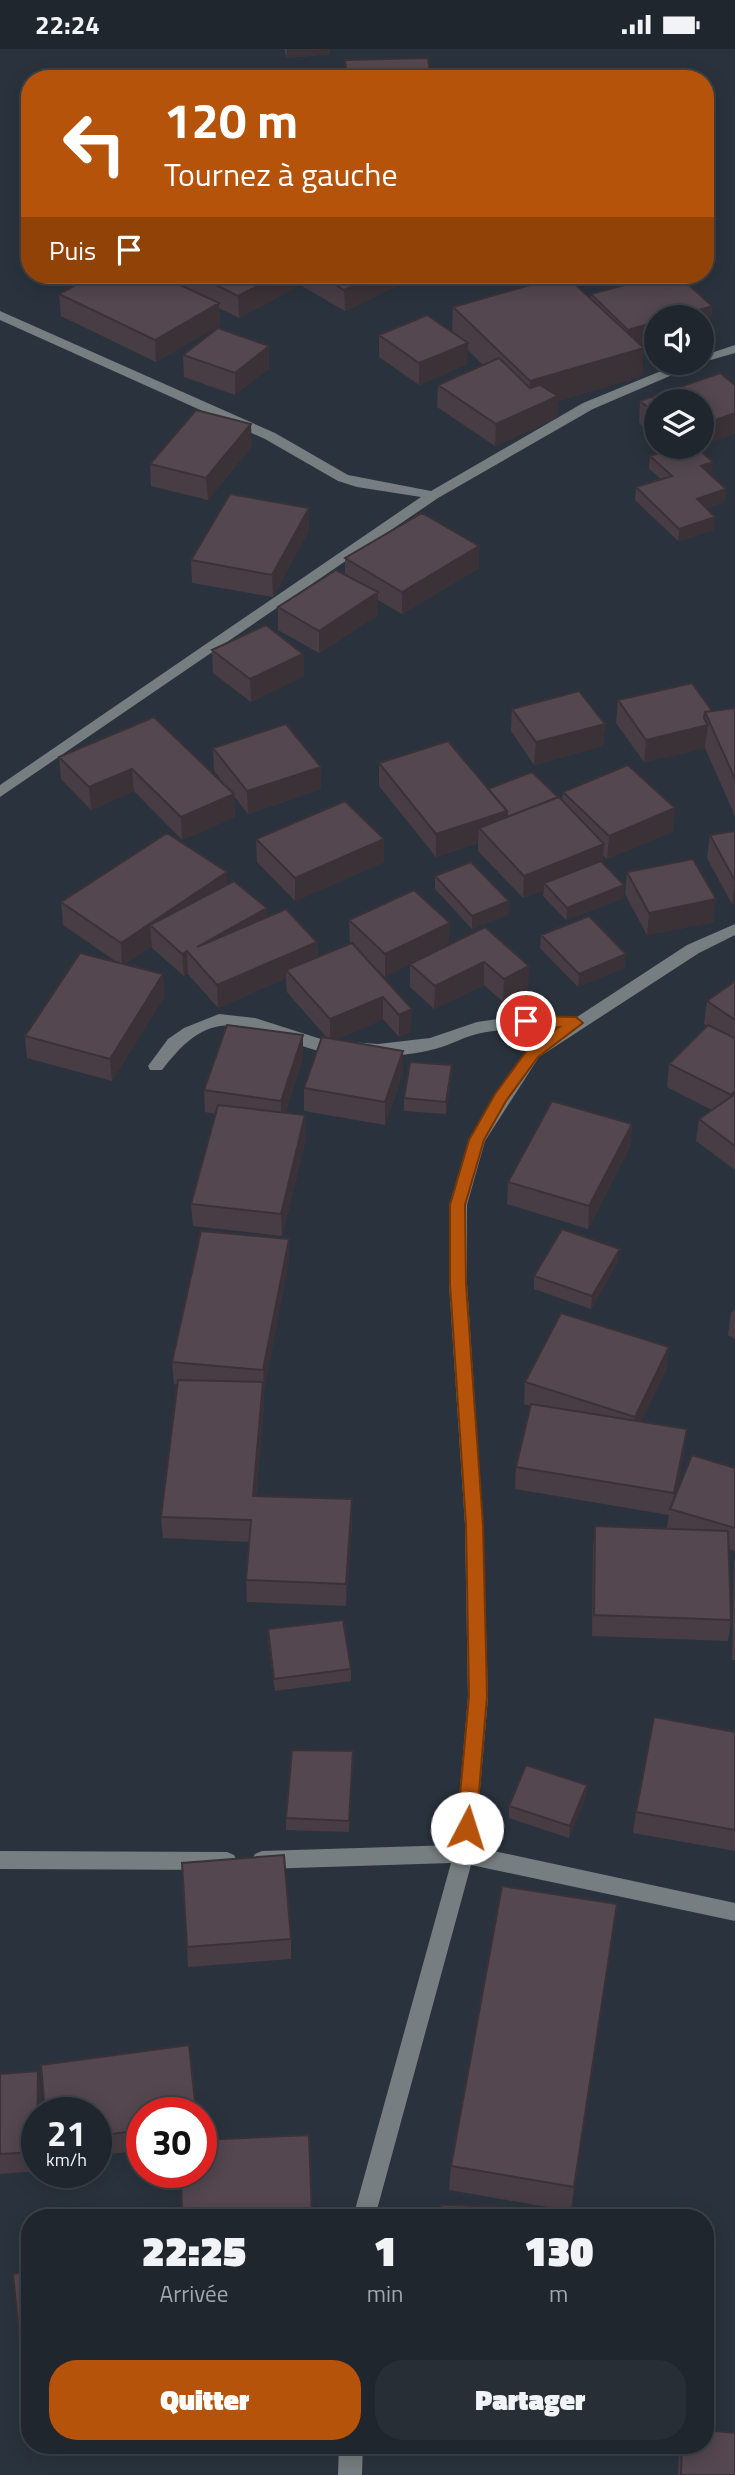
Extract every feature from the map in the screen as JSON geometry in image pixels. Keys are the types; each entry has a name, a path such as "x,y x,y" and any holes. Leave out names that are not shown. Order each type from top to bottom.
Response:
{"street":[{"path":"0,315 44,338 270,436 343,478 357,483 433,495"},
{"path":"714,356 735,349"},
{"path":"0,792 433,495 588,406 663,375"},
{"path":"366,2209 464,1854 478,1696 474,1525 458,1284 457,1205 477,1140 501,1098 533,1053 693,949 735,929"},
{"path":"156,1066 182,1037 219,1020 255,1024 323,1046 378,1050 432,1044 477,1028 526,1021 576,1023"},
{"path":"0,1860 218,1862 464,1854 735,1912"},
{"path":"349,2475 350,2454"}],"building":[{"path":"428,58 430,70 346,70 345,60"},
{"path":"77,284 178,284 219,303 155,340 59,294"},
{"path":"214,284 261,284 238,296"},
{"path":"334,284 357,284 344,290"},
{"path":"534,284 575,284 644,348 530,381 453,307"},
{"path":"628,284 688,284 711,305 644,305 644,325 628,330 591,294"},
{"path":"427,315 468,343 419,363 379,335"},
{"path":"218,328 269,346 235,373 183,355"},
{"path":"499,358 530,388 540,385 558,396 496,424 438,385"},
{"path":"720,373 735,385 735,413 714,421 714,389 674,389"},
{"path":"196,410 251,424 206,478 150,464"},
{"path":"653,459 710,459 713,462 701,466 726,489 697,499 715,517 679,529 636,487 672,476"},
{"path":"230,494 309,508 272,575 191,560"},
{"path":"422,513 479,546 402,592 345,558"},
{"path":"336,570 378,592 319,631 278,607"},
{"path":"266,625 303,654 250,679 212,650"},
{"path":"692,683 712,711 705,712 704,718 708,725 646,740 618,700"},
{"path":"579,691 605,724 536,742 512,709"},
{"path":"735,708 735,779 705,712"},
{"path":"154,717 234,794 181,817 132,769 89,787 59,757"},
{"path":"286,724 321,767 247,791 213,748"},
{"path":"448,741 507,811 436,834 379,763"},
{"path":"628,765 675,808 609,836 563,792"},
{"path":"532,772 558,797 507,817 507,811 488,789"},
{"path":"559,797 604,844 524,876 479,828"},
{"path":"345,801 384,839 295,878 256,839"},
{"path":"735,831 735,881 710,835"},
{"path":"167,833 227,872 121,943 61,902"},
{"path":"693,859 716,899 649,913 627,872"},
{"path":"601,861 624,885 567,908 544,883"},
{"path":"471,862 509,901 472,916 435,876"},
{"path":"234,881 267,908 197,947 286,909 317,942 217,985 187,951 182,954 150,925"},
{"path":"414,890 450,923 385,954 349,920"},
{"path":"589,916 626,954 579,974 541,935"},
{"path":"485,927 529,966 504,979 484,962 435,986 410,964"},
{"path":"352,943 412,1009 399,1015 383,997 330,1019 286,970"},
{"path":"80,953 163,974 110,1059 25,1036"},
{"path":"735,981 735,1020 707,1001"},
{"path":"227,1025 303,1035 281,1101 204,1090"},
{"path":"708,1025 735,1038 735,1091 731,1095 669,1064"},
{"path":"322,1037 403,1051 385,1102 304,1088"},
{"path":"410,1062 452,1065 446,1102 404,1098"},
{"path":"735,1094 735,1146 699,1119"},
{"path":"552,1101 632,1124 589,1206 508,1182"},
{"path":"218,1105 305,1115 281,1214 191,1204"},
{"path":"562,1229 620,1249 592,1296 534,1276"},
{"path":"201,1231 289,1239 263,1370 172,1362"},
{"path":"561,1313 669,1347 635,1417 525,1382"},
{"path":"178,1380 263,1382 253,1496 352,1499 346,1584 246,1580 251,1520 161,1517"},
{"path":"531,1404 687,1429 674,1493 516,1467"},
{"path":"692,1455 735,1468 735,1528 670,1509"},
{"path":"595,1526 728,1531 731,1620 594,1615"},
{"path":"343,1620 351,1669 274,1679 268,1629"},
{"path":"654,1717 735,1732 735,1830 636,1812"},
{"path":"292,1750 353,1751 349,1821 286,1818"},
{"path":"526,1765 587,1785 570,1826 509,1806"},
{"path":"284,1855 291,1939 187,1947 182,1863"},
{"path":"502,1886 617,1904 574,2187 451,2166"},
{"path":"189,2045 194,2097 126,2097 126,2132 112,2134 112,2097 44,2097 41,2065"},
{"path":"38,2071 38,2097 21,2097 21,2153 0,2154 0,2074"},
{"path":"309,2135 312,2209 182,2209 181,2188 217,2188 217,2139"},
{"path":"441,2205 542,2208 542,2209 441,2209"},
{"path":"21,2273 21,2352 13,2274"},
{"path":"714,2431 735,2433 735,2475 681,2475 682,2454 714,2454"}],"route":[{"path":"467,1828 478,1696 474,1525 458,1284 457,1205 477,1140 501,1098 533,1053 576,1023 526,1021"}]}
